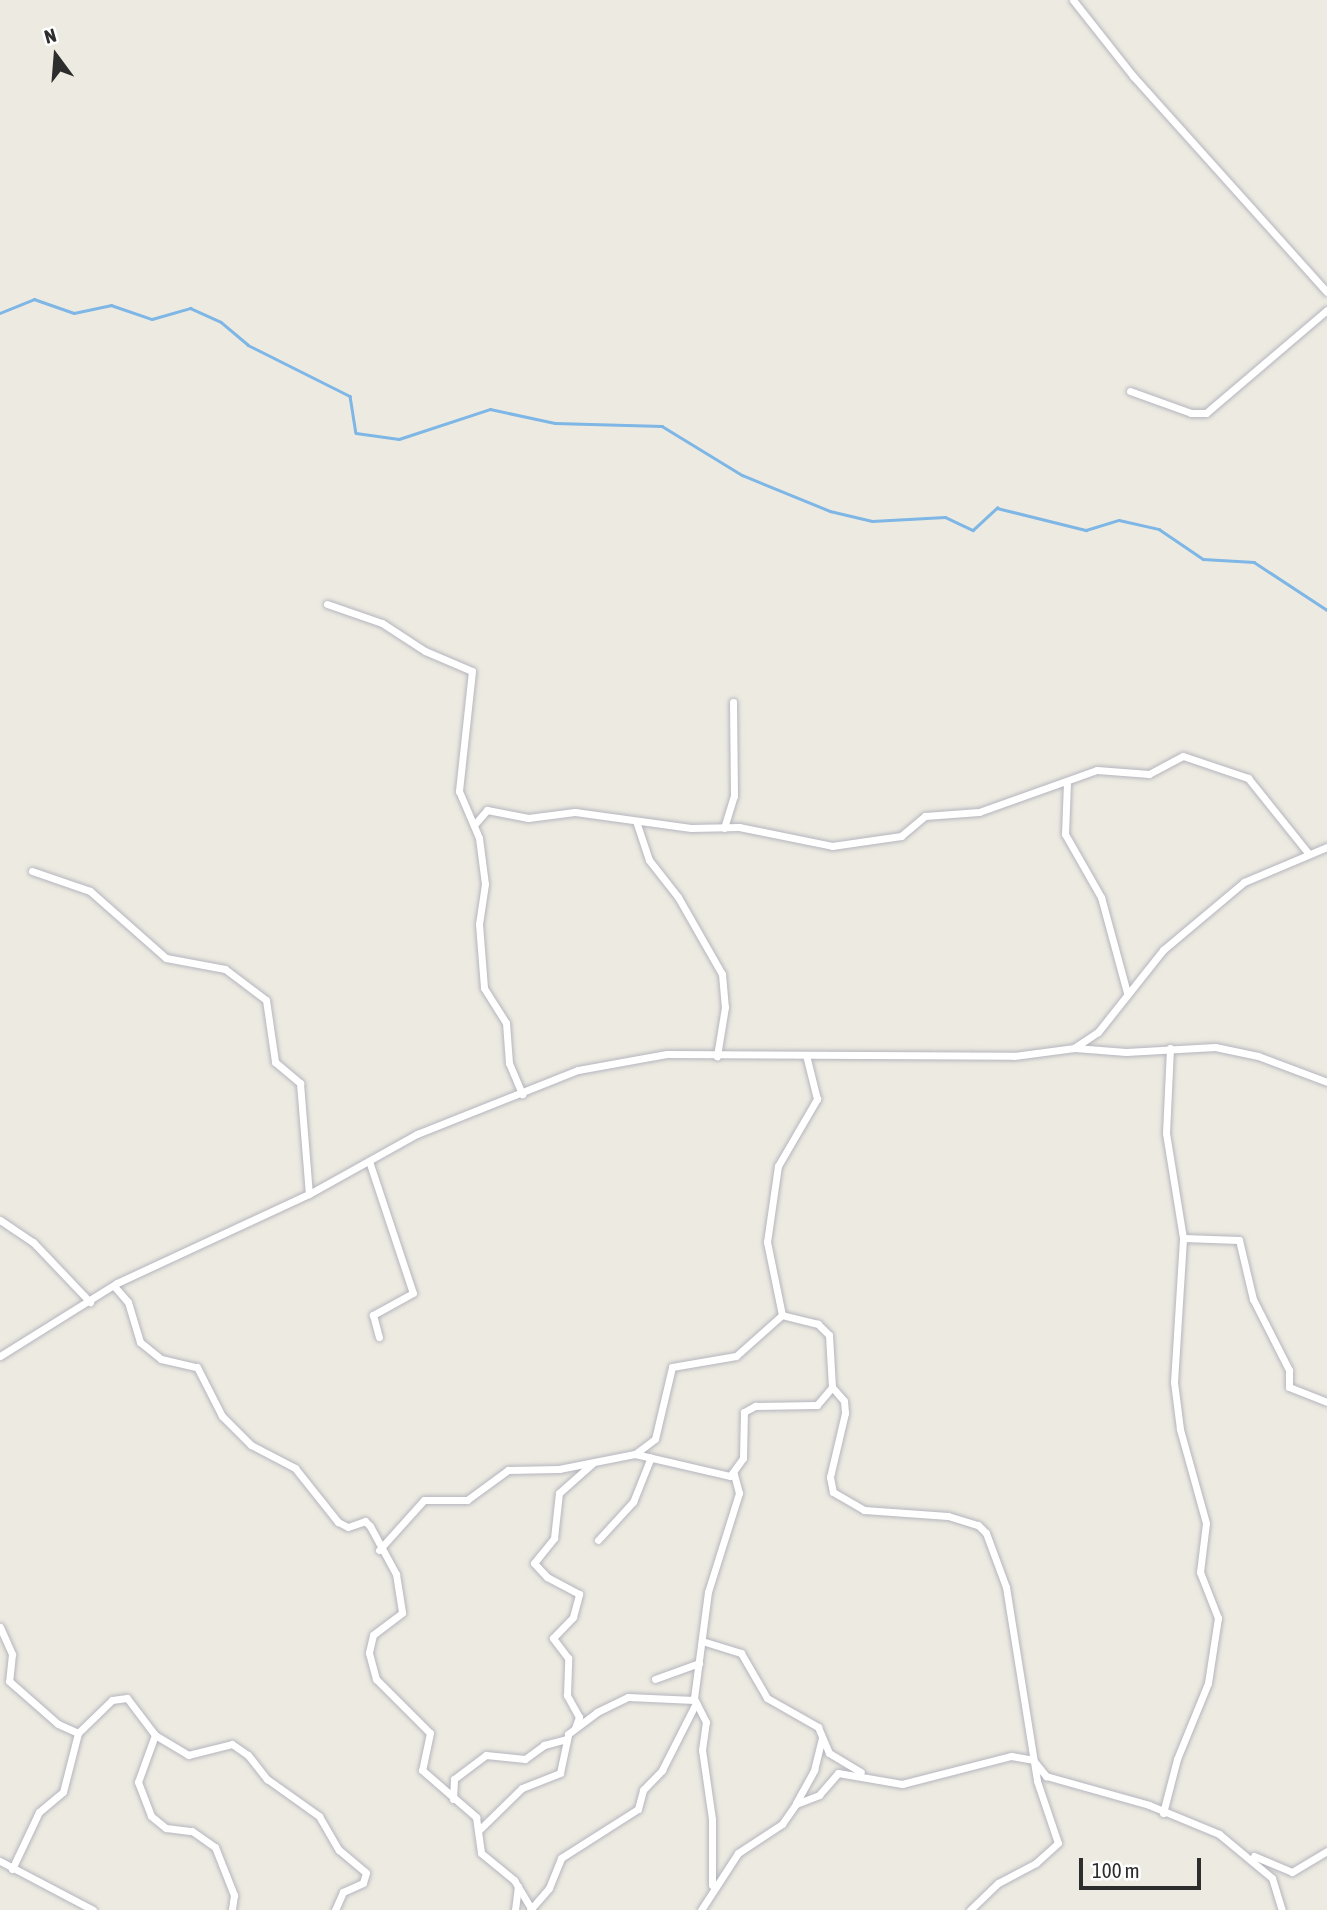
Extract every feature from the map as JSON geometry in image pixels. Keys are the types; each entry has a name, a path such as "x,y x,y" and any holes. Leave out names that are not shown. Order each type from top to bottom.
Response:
{"street":[{"path":"1073,0 1133,76 1327,292"},
{"path":"1130,391 1191,413 1206,413 1327,310"},
{"path":"327,604 382,623 425,651 472,671 458,782 474,825 485,884 479,924 484,988 506,1023 509,1063 522,1094"},
{"path":"724,828 734,796 733,702"},
{"path":"474,825 487,810 528,818 576,812 847,844 901,835 925,816 979,812 1097,770 1149,774 1172,757 1194,758 1248,778 1308,853"},
{"path":"1067,782 1065,834 1101,897 1127,993"},
{"path":"636,821 649,860 678,897 722,974 725,1007 717,1056"},
{"path":"1074,1048 1098,1031 1170,943 1244,882 1327,847"},
{"path":"32,871 90,891 166,958 225,969 266,1000 275,1062 300,1083 309,1194"},
{"path":"0,1356 114,1286 309,1194 427,1129 599,1065 667,1054 1014,1056 1074,1048 1170,1048 1247,1053 1327,1082"},
{"path":"1163,1813 1177,1759 1208,1683 1218,1618 1200,1572 1206,1523 1180,1429 1174,1382 1183,1238 1166,1133 1170,1048"},
{"path":"782,1315 767,1221 782,1156 817,1098 806,1055"},
{"path":"369,1161 412,1293 373,1315 379,1337"},
{"path":"0,1220 33,1242 90,1302"},
{"path":"1183,1238 1238,1240 1253,1299 1287,1364 1289,1387 1327,1402"},
{"path":"114,1286 128,1302 140,1342 161,1359 197,1367 222,1416 251,1445 295,1468 338,1522 348,1527 368,1523 379,1550 396,1574 402,1613 373,1635 369,1653 376,1679 430,1733 420,1767 476,1817 481,1853 518,1885 531,1909 547,1892 561,1858 638,1809 645,1788 660,1773 695,1702 708,1592 739,1493 734,1474 743,1458 744,1412 755,1406 817,1405 832,1387"},
{"path":"782,1315 826,1329 832,1387 845,1407 830,1477 833,1492 864,1510 964,1519 986,1533 1015,1625 1033,1760 1056,1847 998,1882 970,1910"},
{"path":"635,1454 655,1439 672,1367 736,1356 782,1315"},
{"path":"379,1550 420,1502 467,1500 508,1469 593,1463 635,1454 734,1474"},
{"path":"598,1540 633,1502 651,1457"},
{"path":"478,1831 522,1788 560,1773 566,1740 579,1717 567,1695 568,1658 553,1638 573,1617 579,1594 547,1577 534,1563 554,1538 559,1493 593,1463"},
{"path":"0,1627 12,1654 9,1681 58,1724 78,1733"},
{"path":"702,1641 741,1653 767,1698 818,1727 831,1755 864,1774"},
{"path":"655,1679 699,1663"},
{"path":"12,1868 39,1812 63,1792 78,1733 107,1703 127,1698 155,1735 188,1755 232,1745 248,1755 267,1779 319,1816 342,1854 366,1873 363,1883 342,1892 335,1910"},
{"path":"575,1728 625,1698 695,1702"},
{"path":"695,1702 706,1722 702,1750 712,1819 712,1886"},
{"path":"155,1735 138,1774 138,1789 158,1823 192,1831 215,1847 234,1895 232,1910"},
{"path":"701,1910 712,1886 738,1853 782,1824 814,1770 822,1738"},
{"path":"453,1799 454,1779 486,1755 525,1759 544,1745 566,1740"},
{"path":"796,1804 819,1795 838,1773 864,1774 902,1784 1006,1757 1033,1760 1046,1776 1163,1813 1219,1834 1248,1854 1275,1882 1282,1910"},
{"path":"1248,1854 1292,1872 1327,1851"},
{"path":"0,1861 93,1910"},
{"path":"515,1910 518,1885"}],"waterway":[{"path":"0,313 34,299 74,313 111,305 152,319 190,308 221,322 248,345 350,396 356,433 399,439 490,409 555,423 662,426 742,475 830,511 872,521 945,517 973,530 997,508 1086,530 1119,520 1159,529 1203,559 1254,562 1327,610"}]}
